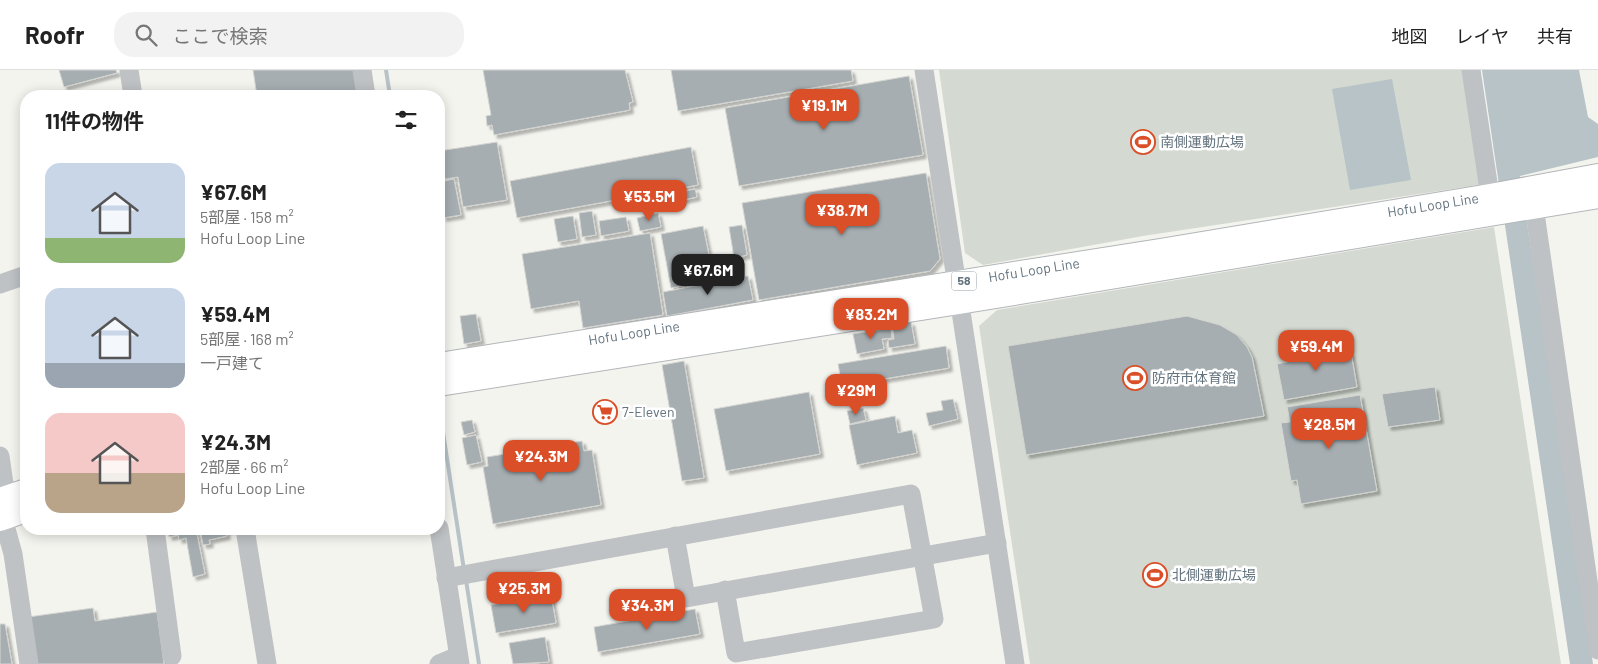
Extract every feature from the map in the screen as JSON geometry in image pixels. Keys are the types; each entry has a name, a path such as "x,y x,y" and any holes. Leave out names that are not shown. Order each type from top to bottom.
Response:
{"main road":[{"name":"Hofu Loop Line","path":"1529,201 1598,176"},
{"name":"Hofu Loop Line","path":"445,383 958,292 1489,205 1598,196"},
{"name":"Hofu Loop Line","path":"445,364 958,292"},
{"path":"7,505 20,508"}],"street":[{"path":"129,70 132,90"},
{"path":"362,70 365,90"},
{"path":"924,70 1015,664"},
{"path":"1471,70 1489,205"},
{"path":"1529,201 1598,650"},
{"path":"0,284 20,277"},
{"path":"0,456 28,664"},
{"path":"446,578 911,494 934,619 736,652 725,590"},
{"path":"156,535 172,656"},
{"path":"246,535 266,664"},
{"path":"439,664 459,660 440,535"},
{"path":"675,536 686,598 997,542"}],"shaded area":[{"name":"南側運動広場","path":"939,70 1463,70 1485,184 1143,236 983,265 965,253"},
{"path":"1482,70 1579,70 1588,117 1598,124 1598,157 1520,176 1593,664 1570,664"},
{"path":"1392,79 1411,180 1350,190 1332,89"},
{"path":"1494,227 1561,664 1030,664 979,326 997,310"}],"building":[{"path":"59,70 116,70 117,73 64,87"},
{"path":"253,70 357,70 360,90 256,90"},
{"path":"483,70 625,70 633,102 629,103 630,110 494,135 492,125 487,126 486,116 491,115"},
{"path":"671,70 851,70 853,81 678,111"},
{"path":"909,76 923,155 739,186 725,108"},
{"path":"497,142 507,200 463,207 458,177 445,179 445,150"},
{"path":"691,147 698,185 517,218 510,181"},
{"path":"926,173 940,259 930,271 759,300 742,203"},
{"path":"454,179 461,215 445,218 445,181"},
{"path":"695,189 697,197 660,205 658,197"},
{"path":"592,211 596,235 582,237 579,213"},
{"path":"658,213 661,227 640,231 637,218"},
{"path":"573,216 577,239 558,242 554,219"},
{"path":"626,217 629,231 601,236 599,221"},
{"path":"742,225 747,255 734,258 729,227"},
{"path":"703,226 714,280 671,288 661,234"},
{"path":"650,233 663,315 583,328 579,301 531,309 522,254"},
{"path":"748,276 753,300 667,316 663,292"},
{"path":"476,314 481,341 464,344 460,316"},
{"path":"1187,316 1220,325 1237,335 1247,347 1252,357 1264,416 1026,455 1008,346"},
{"path":"911,322 915,344 889,348 888,340 894,339 892,325"},
{"path":"891,328 892,338 882,339 884,349 857,354 853,334"},
{"path":"1331,340 1334,356 1351,353 1357,387 1284,400 1277,364 1297,360 1294,347"},
{"path":"946,346 949,368 842,386 838,364"},
{"path":"684,361 704,478 682,481 662,365"},
{"path":"1435,387 1440,420 1388,427 1382,394"},
{"path":"809,392 820,454 726,471 714,409"},
{"path":"1360,395 1377,491 1301,504 1297,480 1291,481 1281,423 1290,422 1287,407"},
{"path":"953,399 958,419 929,426 926,413 943,410 941,401"},
{"path":"863,408 866,420 850,424 847,411"},
{"path":"895,416 898,433 912,430 917,453 857,465 849,425"},
{"path":"472,420 475,432 464,435 461,422"},
{"path":"476,435 482,462 467,465 462,438"},
{"path":"582,441 584,451 592,450 601,505 493,524 483,467 488,466 487,457"},
{"path":"178,535 197,535 205,574 193,577 186,538 179,540"},
{"path":"201,535 227,535 209,540 210,544 203,545"},
{"path":"551,595 556,623 496,633 491,605"},
{"path":"93,608 95,621 157,612 164,664 35,664 28,617"},
{"path":"695,609 700,634 598,652 594,627"},
{"path":"0,624 5,624 12,664 0,664"},
{"path":"545,637 549,662 513,664 509,643"}],"waterway":[{"path":"386,70 389,90"},
{"path":"445,445 464,570"},
{"path":"466,580 479,664"}],"place":[{"name":"南側運動広場","path":"1143,142"},
{"name":"防府市体育館","path":"1135,378"},
{"name":"7-Eleven","path":"605,412"},
{"name":"北側運動広場","path":"1155,575"}]}
